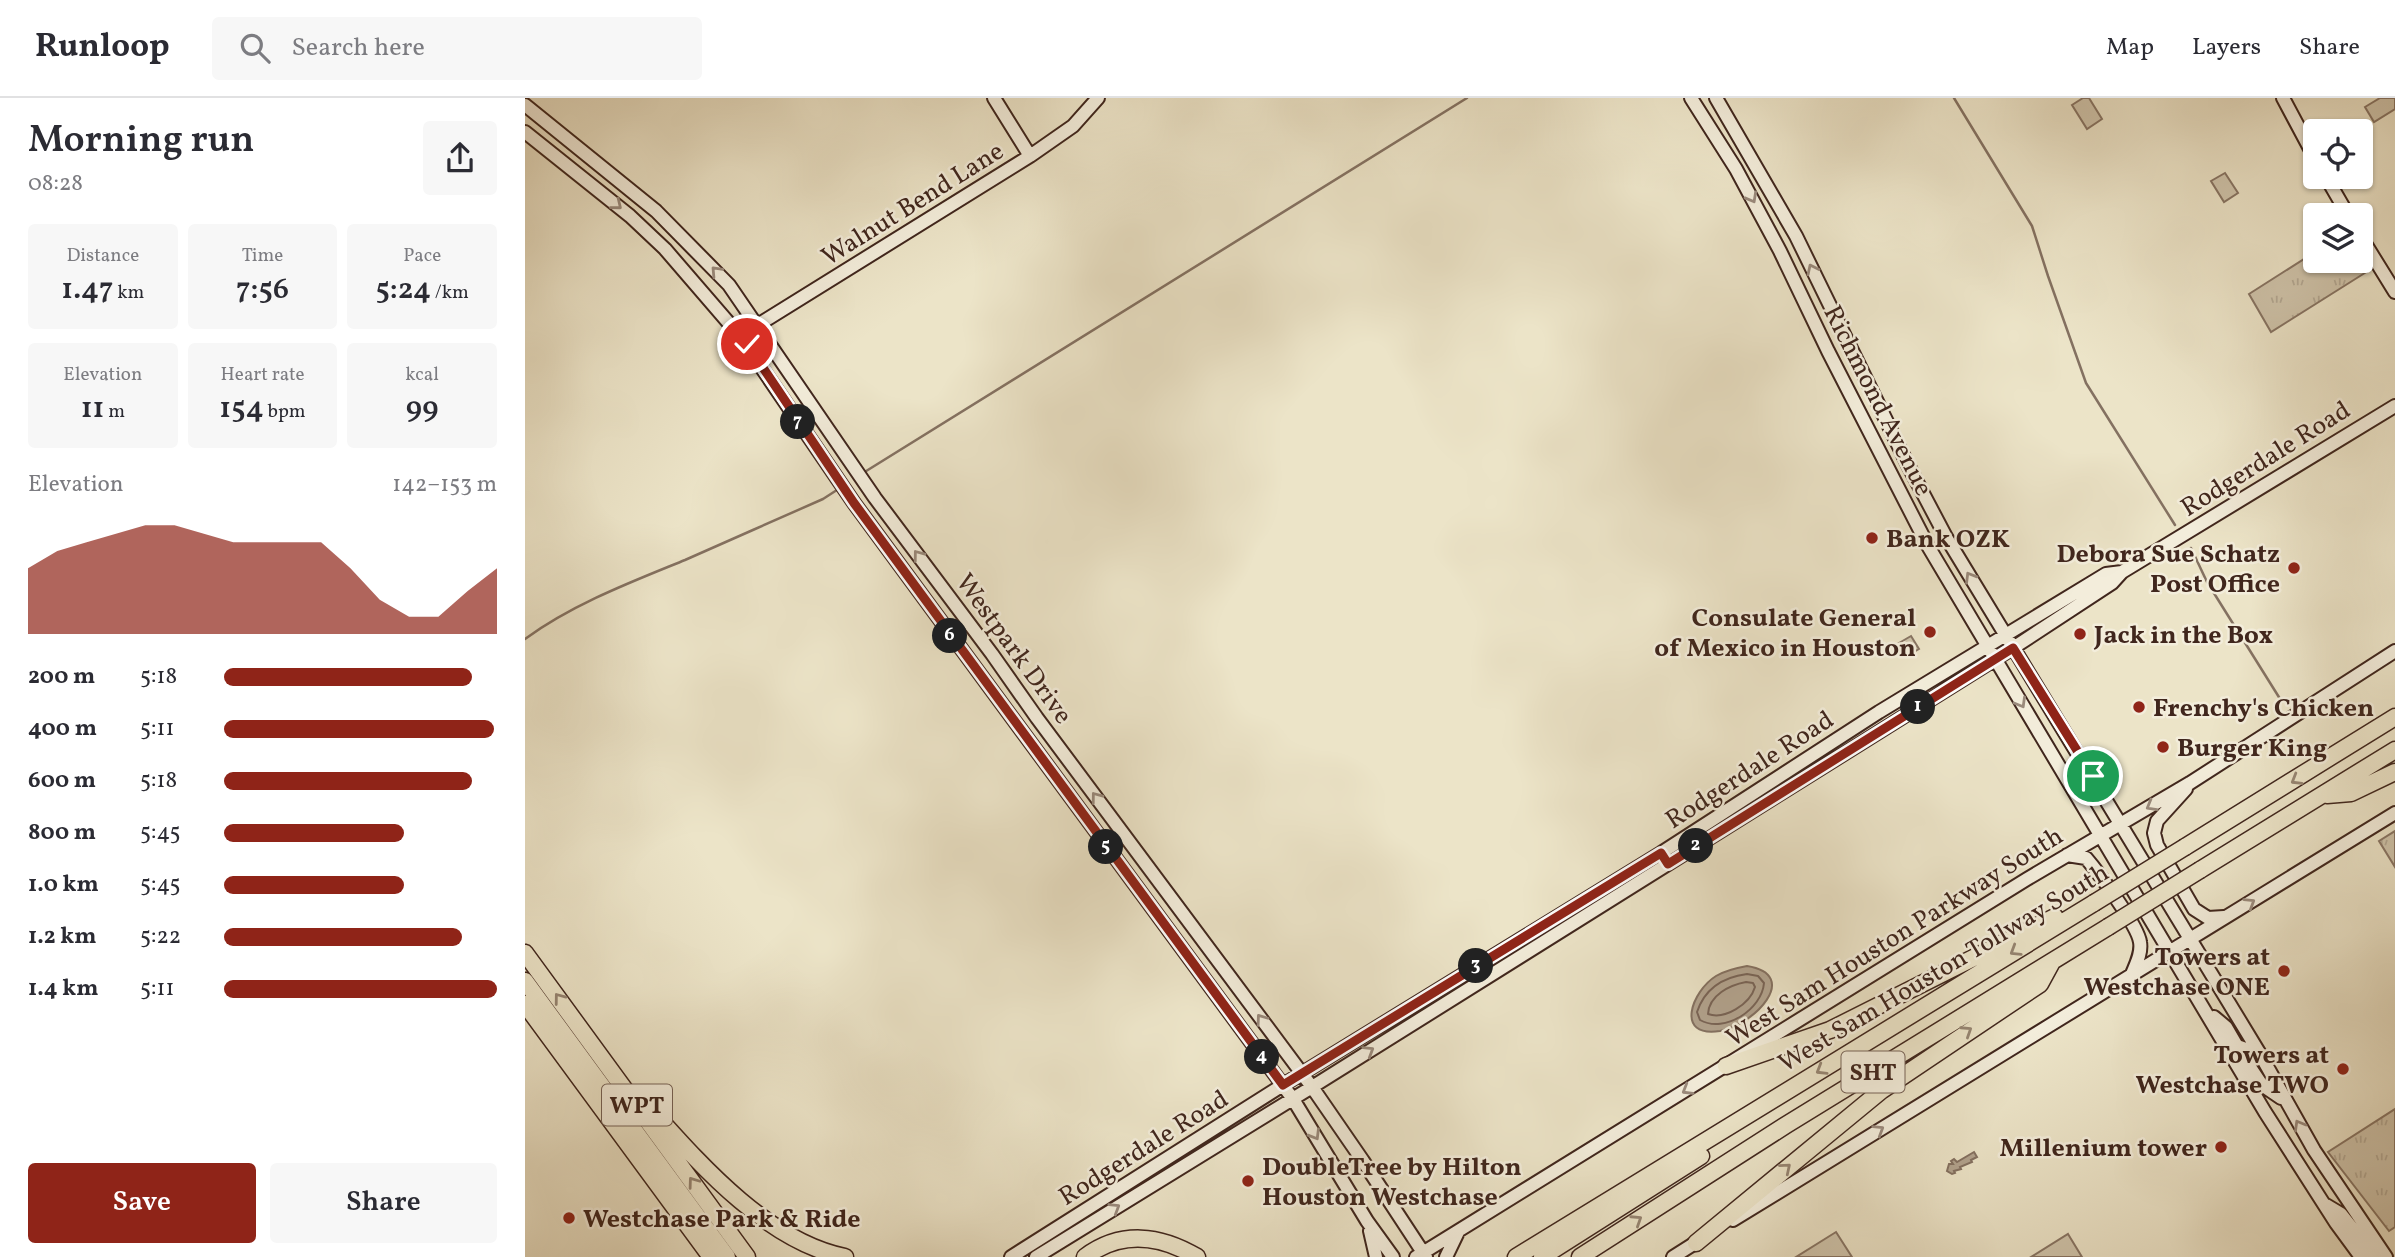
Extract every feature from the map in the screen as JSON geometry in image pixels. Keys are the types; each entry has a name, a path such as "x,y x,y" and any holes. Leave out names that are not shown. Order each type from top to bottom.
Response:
{"highway":[{"name":"West Sam Houston Tollway South","path":"1516,1257 2395,717"},
{"name":"West Sam Houston Tollway South","path":"1580,1257 1775,1132 2395,750"},
{"path":"2321,796 2351,793 2395,772"},
{"path":"1725,1066 1830,1030 2017,934 2093,901"},
{"name":"WPT","path":"525,953 747,1257"},
{"path":"1696,1243 1882,1090 2040,984 2052,961"},
{"name":"WPT","path":"525,981 727,1257"},
{"path":"525,1004 711,1257"},
{"path":"595,1047 686,1149 766,1221 800,1242 845,1257"},
{"path":"1542,1257 1751,1125 1774,1099"},
{"path":"1085,1257 1097,1248 1125,1239 1154,1239 1177,1245 1197,1257"}],"main road":[{"path":"994,98 1030,156"},
{"name":"Walnut Bend Lane","path":"740,335 1030,156 1073,127 1098,98"},
{"name":"Richmond Avenue","path":"1691,98 1736,169 1780,251 1928,546 2265,1112 2361,1257"},
{"name":"Richmond Avenue","path":"1716,98 1786,218 1945,537 2121,823 2260,1054 2314,1150 2382,1256"},
{"path":"2283,98 2303,136"},
{"name":"Westpark Drive","path":"525,105 656,211 729,285 875,498 1312,1087 1363,1161 1422,1256"},
{"name":"Westpark Drive","path":"525,132 630,216 665,249 740,335 825,464 1293,1098 1367,1221 1393,1257"},
{"path":"1736,169 1756,164"},
{"path":"588,182 601,166"},
{"path":"665,249 680,234"},
{"path":"2373,256 2395,292"},
{"path":"1806,307 1826,296"},
{"name":"Rodgerdale Road","path":"1011,1257 1546,923 1761,806 2013,648 2112,583 2122,572 2395,406"},
{"path":"1867,427 1885,418"},
{"path":"1928,546 1945,537"},
{"name":"Rodgerdale Road","path":"1036,1257 1553,935 1753,794 1879,712 2106,574 2122,572"},
{"name":"West Sam Houston Parkway South","path":"1422,1256 2067,855 2190,783 2395,651"},
{"path":"1879,712 1884,728"},
{"path":"2190,783 2157,821 2154,833 2157,845 2194,909 2208,918 2227,916"},
{"path":"1753,794 1761,806"},
{"path":"1673,1257 2395,813"},
{"path":"2067,855 2086,858 2140,940 2140,952 2132,974"},
{"path":"1546,923 1553,935"},
{"path":"1442,987 1450,999"},
{"path":"2206,1010 2226,1027 2237,1046 2260,1054"},
{"path":"2234,1057 2250,1068 2262,1085 2284,1100"},
{"path":"2323,1203 2341,1214 2382,1256 2395,1244"},
{"path":"1078,1214 1085,1227"},
{"path":"1367,1221 1376,1257"},
{"path":"1446,1257 1458,1232"}],"green space":[{"path":"2083,98 2089,98 2102,119 2087,129 2072,105"},
{"path":"2380,98 2395,98 2395,109 2374,122 2365,107"},
{"path":"2225,173 2238,193 2224,202 2211,181"},
{"path":"2303,260 2303,273 2365,273 2271,332 2249,294"},
{"path":"1911,636 1919,649 1907,656 1899,643"},
{"path":"2395,831 2395,867 2379,841"},
{"path":"2395,1109 2395,1227 2389,1231 2328,1152"},
{"path":"1184,1155 1186,1158 1123,1198 1124,1193"},
{"path":"1836,1232 1852,1257 1796,1257"},
{"path":"2068,1234 2082,1257 2031,1257"}],"water":[{"path":"1747,966 1763,971 1771,979 1772,989 1767,1000 1746,1020 1733,1027 1706,1031 1697,1027 1692,1021 1692,1012 1707,983 1720,974"},
{"path":"1974,1152 1977,1157 1971,1160 1972,1162 1960,1167 1955,1173 1947,1171 1949,1164 1953,1164 1951,1161 1954,1159 1957,1162"}],"waterway":[{"path":"863,473 1467,98"},
{"path":"1954,98 2032,226 2086,383 2175,525"},
{"path":"525,639 543,626 603,595 823,499 840,488"},
{"path":"2191,548 2207,582 2282,702"}],"place":[{"name":"Bank OZK","path":"1872,538"},
{"name":"Debora Sue Schatz Post Office","path":"2294,568"},
{"name":"Consulate General of Mexico in Houston","path":"1930,632"},
{"name":"Jack in the Box","path":"2080,634"},
{"name":"Frenchy's Chicken","path":"2139,707"},
{"name":"Burger King","path":"2163,747"},
{"name":"Towers at Westchase ONE","path":"2284,971"},
{"name":"Towers at Westchase TWO","path":"2343,1069"},
{"name":"Millenium tower","path":"2221,1147"},
{"name":"DoubleTree by Hilton Houston Westchase","path":"1248,1181"},
{"name":"Westchase Park & Ride","path":"569,1218"}],"route":[{"path":"747,344 825,464 1283,1085 1661,853 1668,864 2013,648 2093,776"}]}
